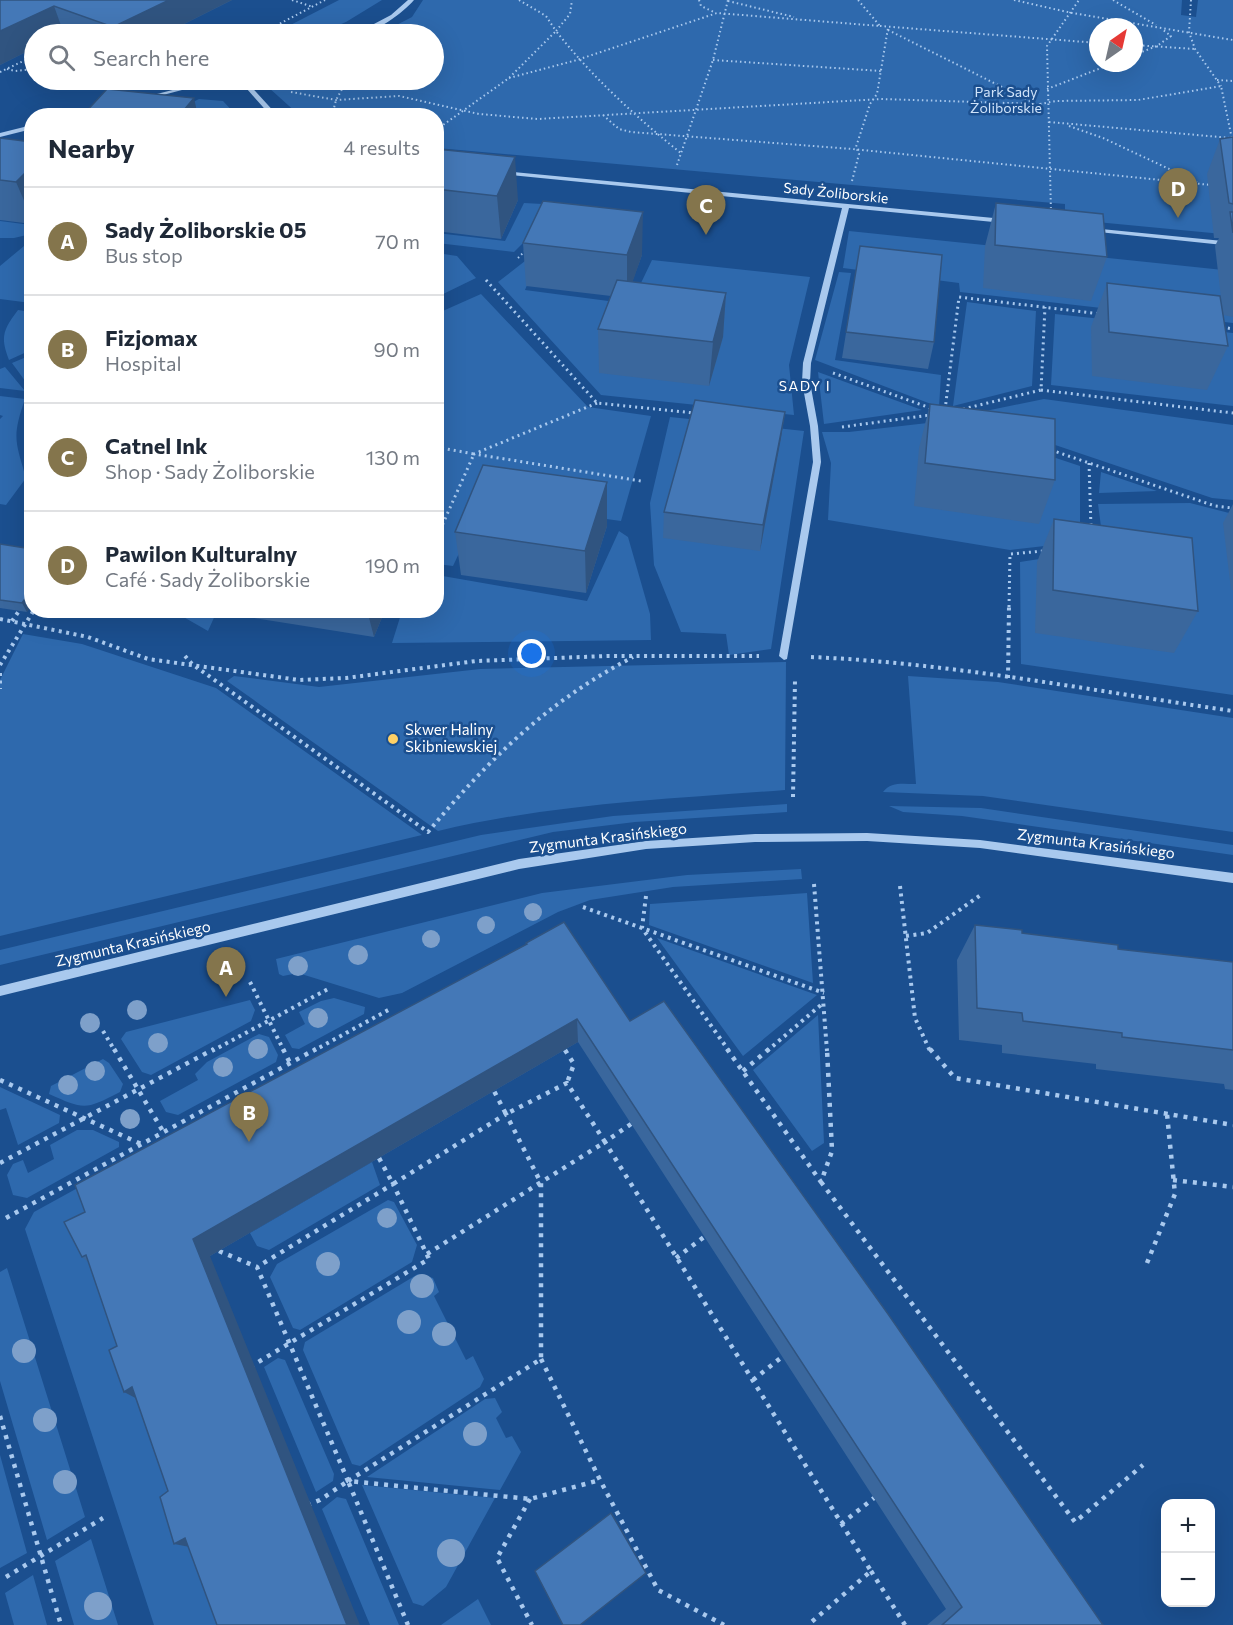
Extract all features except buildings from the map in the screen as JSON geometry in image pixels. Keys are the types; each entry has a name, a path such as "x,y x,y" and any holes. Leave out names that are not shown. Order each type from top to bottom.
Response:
{"street":[{"path":"380,24 401,11 411,0"},
{"path":"141,99 177,90"},
{"path":"253,92 268,108"},
{"path":"0,135 24,129"},
{"name":"Sady Żoliborskie","path":"489,171 1052,226"},
{"path":"784,656 817,462 814,426 806,382 807,363 846,206"},
{"path":"1086,229 1233,244"},
{"name":"Zygmunta Krasińskiego","path":"0,991 519,864 646,845 755,838 867,837 980,844 1233,878"}],"path":[{"path":"292,0 313,7"},
{"path":"280,24 326,0"},
{"path":"519,0 546,16 577,60 602,86 682,154"},
{"path":"444,124 510,78 570,14 572,0"},
{"path":"699,0 701,6 717,14"},
{"path":"664,188 668,176 675,172 682,154 713,60 728,0 806,20"},
{"path":"858,0 880,26"},
{"path":"1014,0 1072,13 1233,40"},
{"path":"1052,226 1047,46 1079,0"},
{"path":"1113,0 1171,36 1157,46 1143,51"},
{"path":"1191,0 1189,32 1195,49 1221,86 1233,144"},
{"path":"750,6 753,3"},
{"path":"510,78 577,60 717,14 1089,42"},
{"path":"846,206 858,151 856,147 870,104 877,94 888,28"},
{"path":"888,28 1029,102 1040,104"},
{"path":"1143,45 1195,49"},
{"path":"713,60 881,71"},
{"path":"0,72 24,61"},
{"path":"7,69 24,70"},
{"path":"1047,89 1091,72"},
{"path":"1217,80 1233,81"},
{"path":"284,90 336,100 399,96 463,111 538,119 873,100 1040,104 1137,100 1221,86"},
{"path":"253,92 259,90"},
{"path":"334,108 342,90"},
{"path":"603,115 619,129 1212,185"},
{"path":"1049,122 1232,138"},
{"path":"1063,124 1103,138 1201,184"},
{"path":"486,280 597,403"},
{"path":"945,413 959,297 1104,314"},
{"path":"1041,390 1045,307"},
{"path":"1221,327 1233,329"},
{"path":"807,363 934,410"},
{"path":"956,411 1041,390 1233,413"},
{"path":"444,521 474,454 597,403 696,413"},
{"path":"814,426 833,428 934,415"},
{"path":"444,448 640,481"},
{"path":"1045,448 1215,506 1233,508"},
{"path":"1089,463 1092,537"},
{"path":"1008,678 1010,554 1045,551"},
{"path":"12,621 19,611"},
{"path":"0,665 28,618"},
{"path":"0,619 88,638 148,659 299,680 346,678 476,661 637,656 784,656 861,659 1233,711"},
{"path":"185,656 192,664 428,832 459,794 530,722 613,667 637,656"},
{"path":"793,796 795,657"},
{"path":"0,673 0,689"},
{"path":"814,884 824,993 832,1151 821,1182"},
{"path":"900,886 915,1018 932,1054 955,1078 1233,1125"},
{"path":"906,936 927,933 982,894"},
{"path":"646,896 642,928 821,1182 1074,1522 1143,1465"},
{"path":"583,907 824,993"},
{"path":"250,982 292,1072"},
{"path":"0,1163 328,989"},
{"path":"743,1071 823,1003"},
{"path":"6,1218 392,1008"},
{"path":"103,1031 169,1141"},
{"path":"257,1267 506,1114 567,1083 574,1064 565,1050"},
{"path":"278,1070 281,1076"},
{"path":"0,1080 142,1144"},
{"path":"567,1083 905,1625"},
{"path":"494,1092 542,1182 541,1359 600,1480 658,1590 724,1625"},
{"path":"1147,1263 1175,1194 1167,1113"},
{"path":"427,1254 631,1124"},
{"path":"246,1369 429,1259 379,1158"},
{"path":"1173,1180 1233,1187"},
{"path":"676,1258 704,1236"},
{"path":"219,1251 257,1267 408,1625"},
{"path":"753,1380 782,1357"},
{"path":"301,1508 320,1500 541,1359"},
{"path":"0,1416 61,1625"},
{"path":"348,1481 530,1498 600,1480"},
{"path":"530,1498 497,1558 532,1625"},
{"path":"841,1524 874,1498"},
{"path":"6,1577 103,1518"},
{"path":"808,1625 871,1571"}],"green space":[{"path":"339,0 382,0 341,24 292,24"},
{"name":"Park Sady Żoliborskie","path":"423,0 1182,0 1181,15 1196,17 1198,0 1233,0 1233,235 1065,219 1065,204 444,149 444,108 291,108 271,90 444,90 444,24 398,24 412,17"},
{"path":"199,99 223,101 230,108 181,108"},
{"path":"524,203 561,205 514,252 444,244 444,234 505,241"},
{"path":"0,221 24,224 24,236 0,238"},
{"path":"849,231 1233,271 1233,323 960,292 959,283 843,268"},
{"path":"24,246 24,302 0,299 0,266"},
{"path":"543,247 525,290 631,304 652,260 810,277 789,365 794,415 601,395 498,282"},
{"path":"444,254 457,256 476,278 444,294"},
{"path":"839,272 851,273 835,360 941,375 939,407 815,360"},
{"path":"481,294 588,407 651,416 621,521 483,502 453,566 444,565 444,310"},
{"path":"967,302 1036,311 1032,386 953,406"},
{"path":"18,310 24,311 24,353 9,360 4,345 4,334"},
{"path":"1055,314 1233,333 1233,406 1051,385"},
{"path":"24,358 24,379 12,363"},
{"path":"5,367 24,391 0,388 0,369"},
{"path":"818,372 922,410 824,424"},
{"path":"0,396 24,399 16,438 24,481 6,505 0,504 0,419 3,416 0,415"},
{"path":"1044,399 1233,425 1233,500 1212,498 966,415"},
{"path":"670,417 804,431 771,649 729,655 726,634 681,632 654,565 650,503"},
{"path":"945,421 1080,466 1080,542 1010,550 828,520 831,463 822,432 849,432"},
{"path":"1101,472 1157,491 1099,493"},
{"path":"1190,503 1233,514 1233,695 1021,664 1020,562 1104,549 1098,504"},
{"path":"619,531 628,537 650,614 651,640 392,643 400,618 444,618 444,576 587,601"},
{"path":"185,618 214,618 208,631"},
{"path":"23,634 82,644 216,688 422,835 0,936 0,680"},
{"path":"786,662 785,790 654,800 524,814 438,831 227,681 234,676 319,687 480,669"},
{"path":"908,676 998,682 1233,718 1233,832 983,796 883,792 894,785 916,784"},
{"path":"787,804 787,812 635,822 553,832 0,965 0,950 481,835 613,816"},
{"path":"889,806 981,808 1233,845 1233,855 962,816 903,812"},
{"path":"801,869 802,879 673,887 590,900 558,912 402,993 379,998 298,973 283,976 279,974 276,959 542,893 687,875"},
{"path":"807,893 813,983 649,925 650,904"},
{"path":"657,938 817,995 743,1056"},
{"path":"334,998 365,1007 364,1014 299,1049 292,1048 285,1035 305,1024 299,1012 321,1001"},
{"path":"250,1000 255,1010 251,1021 151,1075 142,1072 121,1039 126,1032"},
{"path":"818,1015 824,1143 812,1151 753,1070"},
{"path":"259,1034 269,1037 278,1055 276,1062 178,1115 166,1112 160,1101 198,1080 195,1074 207,1062"},
{"path":"103,1059 109,1063 123,1084 120,1092 85,1106 70,1103 49,1094 51,1086"},
{"path":"0,1087 60,1115 59,1123 18,1145 6,1108 0,1110"},
{"path":"77,1130 93,1130 119,1142 119,1147 27,1198 13,1195 7,1175 13,1164 23,1160 28,1173 54,1159 50,1145"},
{"path":"143,1152 235,1625 154,1625 25,1229 34,1212"},
{"path":"372,1162 380,1185 269,1250 257,1246 250,1233"},
{"path":"388,1200 394,1202 417,1245 412,1262 300,1330 293,1328 270,1277 277,1264"},
{"path":"7,1268 85,1517 47,1540 0,1381 0,1272"},
{"path":"418,1274 433,1278 439,1292 434,1296 466,1360 473,1356 484,1379 480,1387 360,1466 352,1464 303,1350 305,1342"},
{"path":"278,1358 285,1360 334,1474 333,1481 316,1492 264,1367"},
{"path":"495,1398 502,1412 496,1418 506,1438 512,1436 521,1452 500,1490 367,1477 485,1399"},
{"path":"0,1455 27,1553 0,1568"},
{"path":"362,1485 495,1498 446,1587 423,1606 413,1603"},
{"path":"337,1497 346,1499 399,1625 370,1625 322,1509"},
{"path":"91,1539 118,1625 74,1625 55,1561"},
{"path":"33,1575 47,1625 14,1625 5,1593"},
{"path":"478,1599 491,1625 441,1625"}],"place":[{"name":"Pawilon Kulturalny","path":"1178,218"},
{"name":"Catnel Ink","path":"706,235"},
{"name":"Skwer Haliny Skibniewskiej","path":"393,739"},
{"name":"Sady Żoliborskie 05","path":"226,997"},
{"name":"Fizjomax","path":"249,1142"}],"district":[{"name":"SADY I","path":"805,386"}]}
